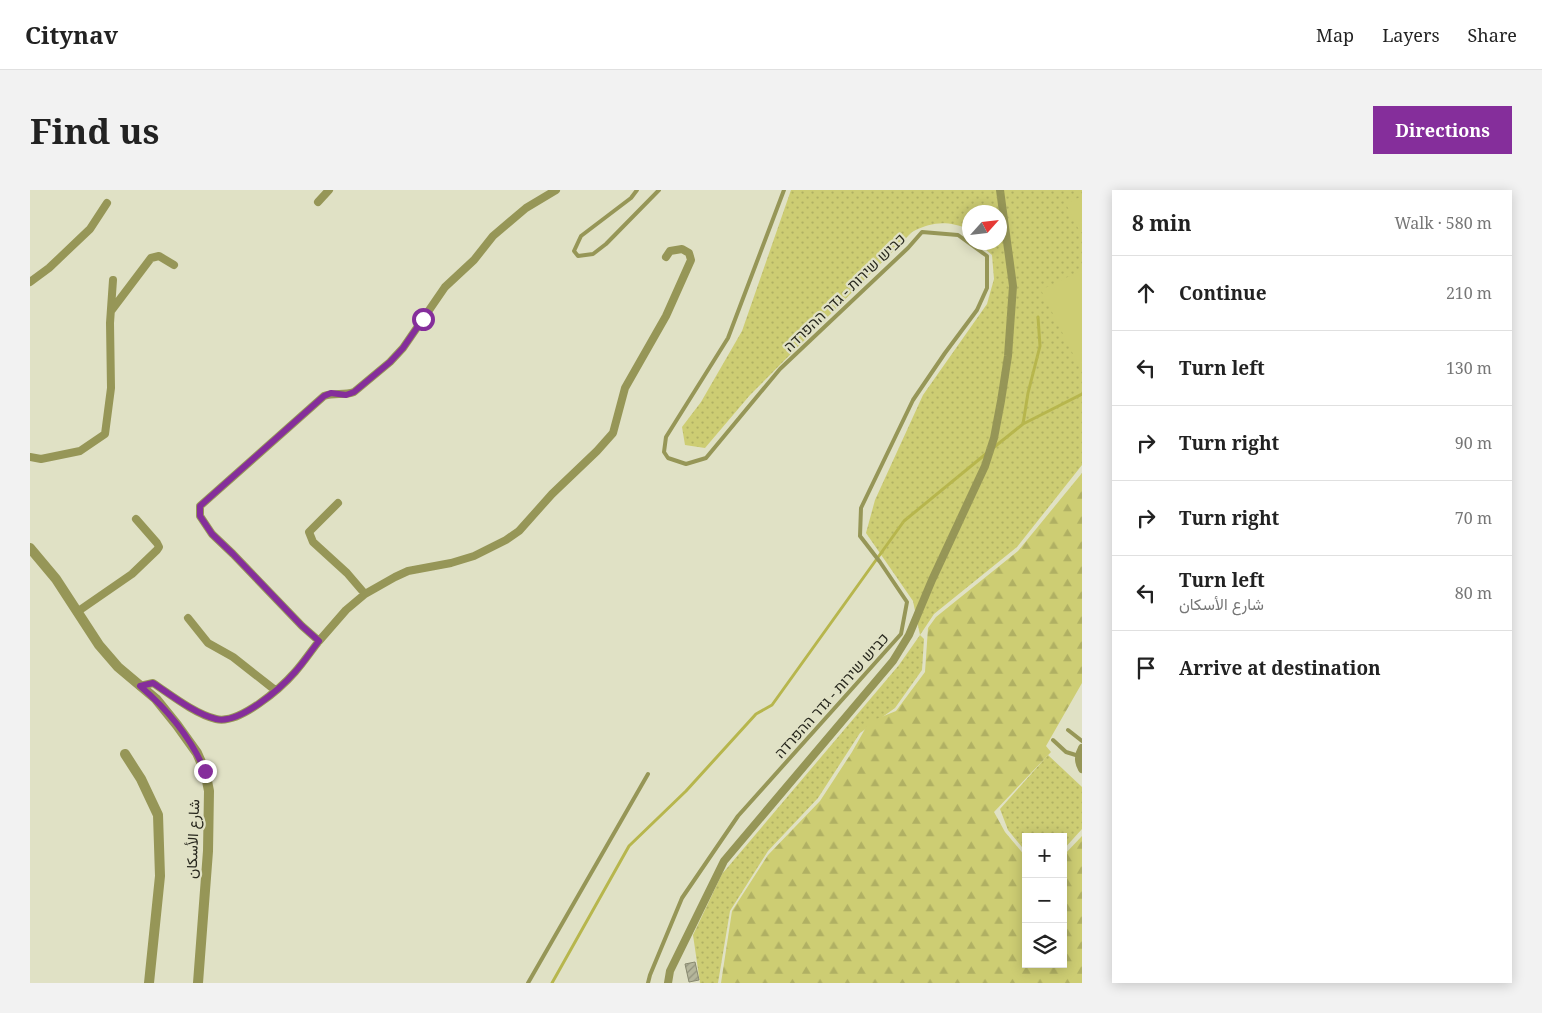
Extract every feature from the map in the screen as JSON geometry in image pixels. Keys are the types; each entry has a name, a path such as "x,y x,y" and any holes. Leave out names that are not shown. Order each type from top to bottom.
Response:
{"street":[{"path":"318,202 329,190"},
{"path":"319,641 212,534 200,516 200,506 324,396 331,393 346,395 354,392 390,362 403,348 445,287 474,260 492,236 526,208 556,190"},
{"path":"668,983 670,971 724,861 892,661 909,636 932,580 985,466 994,438 1001,401 1011,317 1012,286 1000,190"},
{"path":"30,282 49,268 90,229 107,203"},
{"path":"140,686 153,683 206,716 217,720 237,717 275,690 294,673 346,610 365,594 408,571 451,563 474,556 506,540 524,526 552,494 613,433 624,388 666,316 691,260 689,253 682,249 670,251 666,257"},
{"path":"111,311 151,258 159,256 174,265"},
{"path":"30,457 41,459 80,451 105,434 111,388 113,280"},
{"path":"338,503 309,532 313,542 347,573 365,594"},
{"path":"78,612 132,574 159,547 136,519"},
{"name":"شارع الأسكان","path":"30,548 56,579 99,645 118,667 156,699 197,753 205,771 209,791 208,851 198,983"},
{"path":"188,618 208,643 233,657 275,690"},
{"path":"1080,752 1079,762 1082,769"},
{"name":"شارع الأسكان","path":"125,754 158,815 160,876 149,983"}],"lane":[{"path":"637,190 630,198 581,236 574,251 578,256 593,254 606,244 659,190"},
{"name":"כביש שירות - גדר ההפרדה","path":"648,983 682,898 738,816 901,634 907,602 860,536 861,508 913,400 977,310 987,288 987,256 958,235 922,232 908,248 780,369 706,458 686,464 668,458 664,452 666,437 728,338 784,190"},
{"path":"1068,730 1082,741"},
{"path":"1052,740 1066,752 1080,752"},
{"path":"528,983 648,774"}],"green space":[{"path":"791,190 1082,190 1082,465 1017,547 934,614 920,635 913,601 866,533 875,500 923,395 987,304 994,279 992,255 986,250 1007,250 1007,205 962,205 962,227 941,223 912,232 750,395 705,448 685,445 682,427 701,402 742,331"},
{"path":"1082,196 1082,232 1080,232 1066,204"},
{"path":"1082,270 1082,372 1041,290"},
{"path":"1082,473 1082,683 1046,746 1051,752 994,812 1005,832 1022,852 1022,968 1067,968 1067,852 1082,836 1082,983 721,983 732,911 768,855 820,801 869,722 896,711 925,672 928,628 936,617 1018,551"},
{"path":"920,635 924,639 922,670 895,708 860,733 818,798 768,851 730,911 718,983 700,983 693,935 722,874 899,665"},
{"path":"1048,755 1082,787 1082,829 1067,846 1067,833 1022,833 1022,847 1008,830 1000,809"}],"building":[{"path":"695,962 699,980 689,982 685,964"}],"waterway":[{"path":"993,448 1023,424 1028,393 1040,346 1038,317"},
{"path":"1023,424 1082,394"},
{"path":"552,983 629,846 686,791 756,714 772,705 904,521 987,453"}],"route":[{"path":"205,771 197,753 177,725 156,699 140,686 153,683 206,716 217,720 226,720 237,717 275,690 294,673 319,641 212,534 200,516 200,506 324,396 331,393 346,395 354,392 365,383 403,348 423,319"}]}
